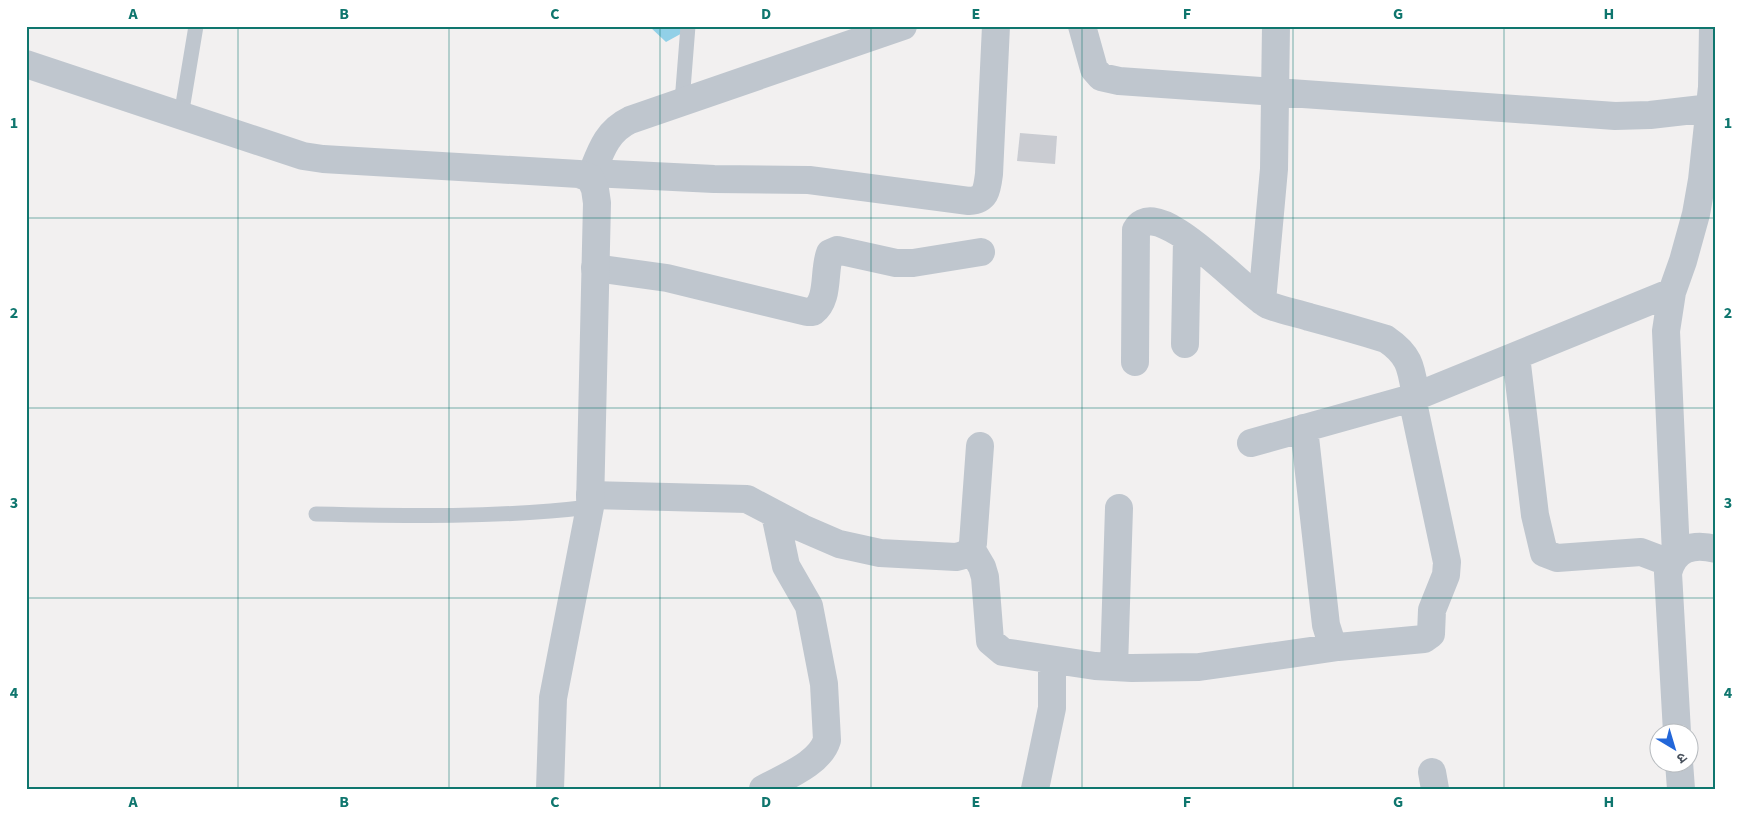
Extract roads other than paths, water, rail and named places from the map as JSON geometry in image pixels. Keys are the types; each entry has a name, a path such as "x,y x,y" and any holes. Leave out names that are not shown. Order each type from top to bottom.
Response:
{"street":[{"path":"550,789 553,698 590,501 597,203 596,189 591,176 603,146 611,133 619,125 903,26"},
{"path":"26,64 276,148 316,158 591,176 809,180 969,202 978,201 984,196 989,174 996,26"},
{"path":"1082,26 1090,60 1101,77 1119,82 1615,116 1650,115 1711,108"},
{"path":"1262,301 1274,169 1276,26"},
{"path":"1676,722 1668,573 1673,559 1666,331 1672,292 1696,214 1708,140 1711,108 1713,26"},
{"path":"980,446 972,550 982,567 985,577 990,641 1003,652 1114,667 1199,667 1338,646 1424,640 1430,634 1432,610 1446,575 1447,562 1414,397 1410,361 1401,349 1386,339 1291,312 1262,301 1201,247 1187,238 1151,221 1145,221 1139,224 1136,230 1134,362"},
{"path":"1185,344 1187,238"},
{"path":"594,268 667,278 813,312 822,301 827,261 830,253 837,250 896,263 913,263 981,252"},
{"path":"1251,443 1414,397 1672,292"},
{"path":"1516,356 1535,515 1544,553 1557,558 1641,552 1673,559 1695,546 1716,549"},
{"path":"1304,428 1326,625 1332,644 1338,646"},
{"path":"590,501 736,498 747,500 802,528 839,544 880,552 956,557 966,555 972,550"},
{"path":"1114,667 1119,508"},
{"path":"763,789 818,756 825,748 827,740 824,684 809,606 786,566 776,514"},
{"path":"1035,789 1052,708 1052,660"},
{"path":"1680,772 1681,789"}],"lane":[{"path":"181,116 196,26"},
{"path":"682,102 688,26"},
{"path":"316,514 451,516 541,512 590,501"}],"water":[{"path":"649,26 695,26 666,42"}]}
